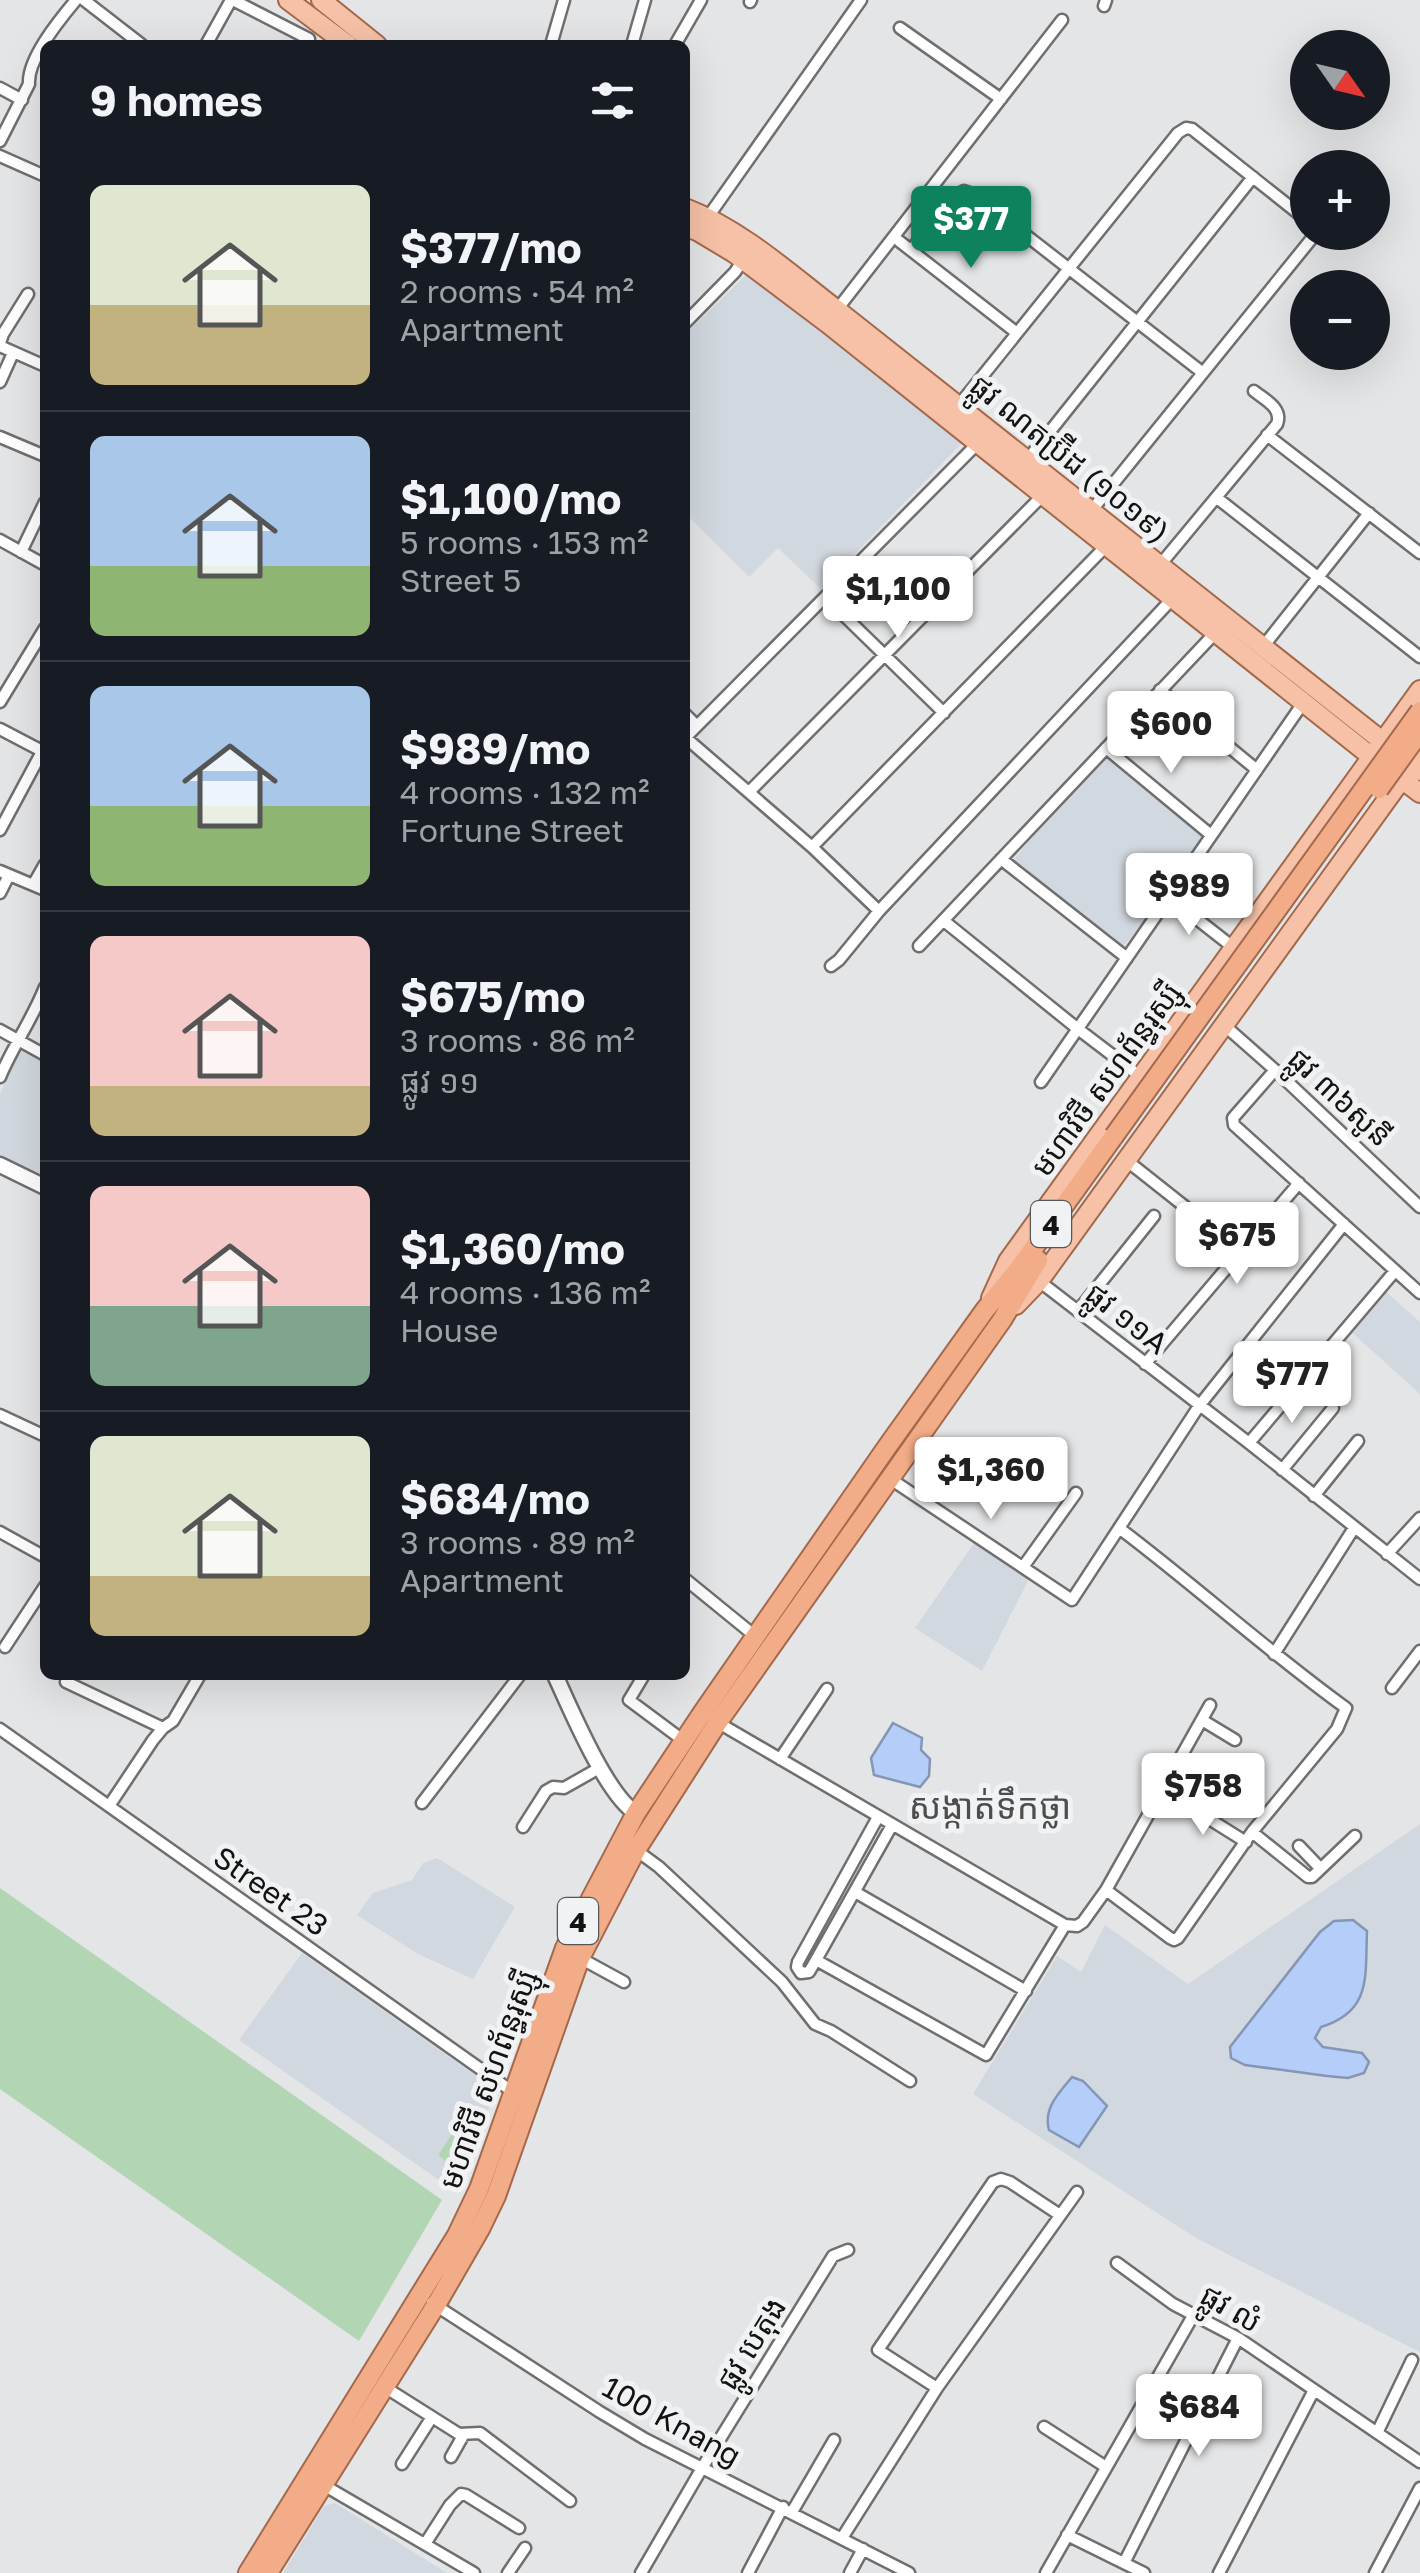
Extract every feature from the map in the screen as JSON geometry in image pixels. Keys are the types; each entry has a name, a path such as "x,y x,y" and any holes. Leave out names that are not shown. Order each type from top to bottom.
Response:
{"highway":[{"name":"4","path":"1121,1146 1420,711"},
{"name":"4","path":"1121,1146 1420,732"},
{"name":"មហាវិថី សហព័ន្ធរុស្ស៊ី","path":"268,2573 316,2480 428,2300 480,2229 496,2196 580,1958 755,1636 985,1310 1121,1146"},
{"name":"មហាវិថី សហព័ន្ធរុស្ស៊ី","path":"428,2300 479,2190 565,1948 636,1814 684,1740 710,1717 889,1478 1121,1146"},
{"name":"មហាវិថី សហព័ន្ធរុស្ស៊ី","path":"248,2573 316,2480"}],"main road":[{"path":"288,0 342,40"},
{"path":"321,0 370,40"},
{"name":"ផ្លូវ ណតប្រ៊ីដ (១០១៩)","path":"690,210 755,247 979,442 1303,702 1377,750 1413,767 1420,793"},
{"name":"ផ្លូវ ណតប្រ៊ីដ (១០១៩)","path":"690,228 832,316 960,404 1262,648 1377,750"},
{"name":"មហាវិថី សហព័ន្ធរុស្ស៊ី","path":"985,1310 1008,1260 1420,690"},
{"name":"មហាវិថី សហព័ន្ធរុស្ស៊ី","path":"1002,1320 1038,1281 1121,1146 1224,1025 1413,767"},
{"path":"1239,941 1255,932 1267,936 1273,946 1273,957"}],"street":[{"path":"47,40 76,0"},
{"path":"84,0 136,40"},
{"path":"209,40 232,0 304,40"},
{"path":"552,40 564,0"},
{"path":"634,40 646,0"},
{"path":"678,40 701,0"},
{"path":"708,217 861,0"},
{"path":"832,316 896,239 1062,20"},
{"path":"309,40 320,22"},
{"path":"900,28 1001,98"},
{"path":"0,141 22,100 40,50"},
{"path":"0,88 22,100"},
{"path":"960,404 1178,133 1186,128 1290,207"},
{"path":"0,156 40,174"},
{"path":"1028,459 1253,178"},
{"path":"911,250 955,196 964,191 974,194 1203,373"},
{"path":"896,239 1018,332"},
{"path":"1092,510 1302,250"},
{"path":"690,317 744,260"},
{"path":"28,294 0,345 40,364"},
{"path":"0,382 13,353"},
{"path":"1160,564 1280,416 1254,391"},
{"path":"1267,435 1420,553"},
{"path":"0,437 40,454"},
{"path":"690,733 979,442"},
{"path":"749,792 1044,494"},
{"path":"1217,498 1420,657"},
{"path":"21,552 40,512"},
{"path":"1262,648 1369,513"},
{"path":"0,556 4,542 40,562"},
{"path":"812,848 1107,545"},
{"path":"826,598 944,713"},
{"path":"831,966 1174,598"},
{"path":"919,946 1216,632"},
{"path":"0,702 40,636"},
{"path":"1160,690 1257,770"},
{"path":"1041,1082 1303,702"},
{"path":"690,719 697,726"},
{"path":"0,729 40,746"},
{"path":"690,742 879,911"},
{"path":"1106,748 1211,836"},
{"path":"0,830 40,755"},
{"path":"1001,859 1126,958"},
{"path":"0,893 5,873 40,888"},
{"path":"33,885 40,873"},
{"path":"1169,897 1239,941"},
{"path":"944,920 1078,1030 1141,1076"},
{"path":"0,1077 40,997"},
{"name":"ផ្លូវ ៣៦សូនី","path":"1224,1025 1420,1207"},
{"path":"0,1030 40,1053"},
{"path":"1275,1070 1232,1122 1420,1293"},
{"path":"1121,1146 1241,1251"},
{"path":"0,1166 40,1185"},
{"path":"1145,1364 1299,1183"},
{"path":"1078,1312 1154,1216"},
{"path":"889,1478 1072,1600 1199,1406 1344,1224"},
{"path":"1249,1442 1395,1271"},
{"name":"ផ្លូវ ១១A","path":"1038,1281 1420,1579"},
{"path":"1282,1470 1333,1408"},
{"path":"0,1415 40,1434"},
{"path":"1314,1496 1358,1441"},
{"path":"1023,1567 1076,1493"},
{"path":"1388,1554 1420,1518"},
{"path":"1106,1890 1174,1940 1178,1938 1249,1837 1337,1729 1346,1708 1119,1528"},
{"path":"1274,1654 1354,1528"},
{"path":"0,1532 40,1554"},
{"path":"690,1584 755,1636"},
{"path":"5,1647 40,1594"},
{"path":"1392,1688 1420,1651"},
{"path":"109,1806 163,1728 173,1722 197,1680"},
{"path":"422,1803 516,1680"},
{"path":"557,1680 578,1727 628,1808 636,1814"},
{"path":"641,1680 629,1700 684,1740"},
{"path":"66,1682 163,1728"},
{"path":"780,1759 826,1689"},
{"path":"710,1717 1065,1925 1078,1926 1106,1890 1210,1705"},
{"path":"1202,1720 1235,1740"},
{"name":"Street 23","path":"0,1729 514,2093"},
{"path":"523,1827 546,1790 564,1788 601,1766"},
{"path":"1163,1790 1249,1837 1308,1878 1355,1836"},
{"path":"878,1816 798,1962 801,1973 809,1972 892,1825"},
{"path":"1299,1846 1320,1868"},
{"path":"636,1850 660,1867 782,1982 814,2024 910,2081"},
{"path":"855,1892 1026,1991"},
{"path":"816,1960 986,2055 1065,1925"},
{"path":"580,1958 624,1982"},
{"path":"938,2388 878,2350 993,2182 1010,2182 1060,2215"},
{"path":"842,2538 938,2388 1077,2192"},
{"name":"ផ្លូវ បេតុង","path":"642,2573 702,2468 834,2256 848,2250"},
{"name":"ផ្លូវ លំ","path":"1117,2263 1174,2304 1238,2338 1420,2462"},
{"name":"100 Knang","path":"428,2300 600,2412 909,2573"},
{"path":"1046,2573 1194,2314"},
{"path":"1124,2563 1238,2338"},
{"path":"1377,2433 1412,2360"},
{"path":"379,2378 459,2434 480,2433 570,2501"},
{"path":"1219,2573 1314,2390"},
{"path":"402,2464 432,2416"},
{"path":"1044,2427 1106,2468"},
{"path":"451,2457 464,2434"},
{"path":"748,2573 834,2440"},
{"path":"316,2480 474,2573"},
{"path":"1375,2573 1420,2488"},
{"path":"426,2544 461,2494 519,2528"},
{"path":"1067,2535 1144,2573"},
{"path":"508,2573 526,2548"},
{"path":"850,2573 862,2549"}],"shaded area":[{"path":"747,274 963,442 821,589 778,548 749,577 690,518 690,329"},
{"path":"1109,745 1214,834 1114,958 1005,870"},
{"path":"23,1049 40,1057 40,1177 0,1159 0,1094 17,1053"},
{"path":"1383,1289 1420,1322 1420,1394 1348,1329"},
{"path":"976,1540 1030,1577 982,1671 915,1628"},
{"path":"1420,1824 1420,2352 1196,2238 973,2094 1057,1956 1081,1972 1105,1925 1188,1984"},
{"path":"437,1858 515,1907 473,1979 418,1954 357,1915 373,1893 412,1880 423,1863"},
{"path":"302,1953 496,2090 462,2177 453,2190 239,2040"},
{"path":"335,2503 447,2573 283,2573 324,2506"}],"green space":[{"path":"0,1888 442,2200 359,2341 0,2089"},
{"path":"471,2112 483,2117 461,2172 439,2154 463,2117"}],"water":[{"path":"893,1723 922,1738 921,1750 930,1759 929,1776 920,1787 874,1775 871,1758"},
{"path":"1353,1920 1367,1931 1362,1990 1349,2012 1321,2027 1315,2038 1323,2047 1362,2053 1369,2062 1364,2073 1348,2078 1327,2076 1245,2065 1231,2058 1230,2047 1320,1932 1334,1921"},
{"path":"1072,2077 1083,2081 1107,2106 1079,2147 1049,2130 1048,2122 1053,2101"}],"district":[{"name":"សង្កាត់ទឹកថ្លា","path":"990,1806"}]}
